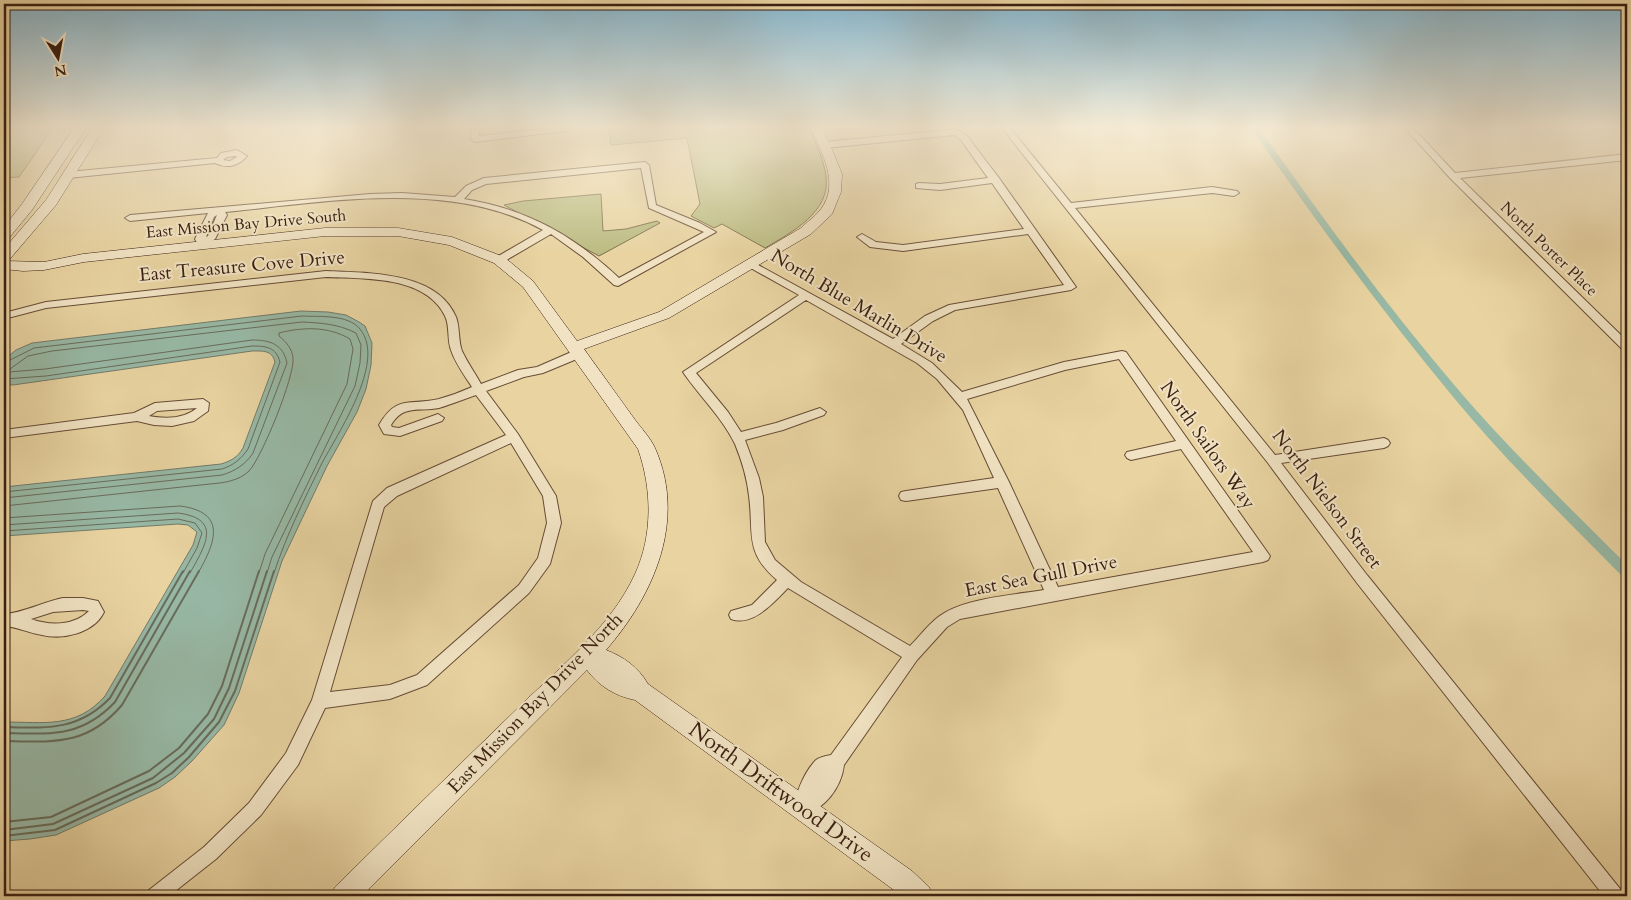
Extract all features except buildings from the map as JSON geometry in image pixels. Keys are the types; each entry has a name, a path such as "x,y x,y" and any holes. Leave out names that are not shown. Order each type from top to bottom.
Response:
{"street":[{"path":"4,235 28,207 52,170"},
{"path":"4,258 42,214 71,170"},
{"path":"68,175 102,173 111,170"},
{"path":"458,200 469,188 484,181 595,170"},
{"path":"130,218 354,196 410,196 458,200 495,208 528,219 551,230 573,244 618,283 711,232 693,221 673,216 652,206 646,170"},
{"path":"438,418 400,432 388,431 384,425 392,413 408,406 437,404 522,373 539,370 577,350 617,337 626,330 670,312 806,231 827,211 835,192 834,170"},
{"path":"894,344 925,319 937,312 1071,287 988,170"},
{"name":"North Nielson Street","path":"1040,170 1272,460 1362,579 1615,896"},
{"name":"North Porter Place","path":"1448,170 1627,347"},
{"path":"1453,176 1508,170"},
{"path":"918,186 940,187 996,180"},
{"path":"1069,206 1212,190 1234,193"},
{"path":"202,245 212,237 222,215 219,209"},
{"path":"499,260 551,230"},
{"path":"862,238 873,245 903,248 1031,231"},
{"name":"East Mission Bay Drive South","path":"4,264 12,267 36,265 83,258 325,232 398,232 452,242 499,260 528,284 577,350"},
{"name":"North Blue Marlin Drive","path":"751,264 894,344 938,372 968,409 1054,595"},
{"name":"East Treasure Cove Drive","path":"4,316 46,305 326,274 372,276 412,284 438,297 451,317 456,350 479,390 514,437 549,496 554,523 545,560 524,588 422,680 390,692 320,701"},
{"path":"806,295 689,372 711,396 739,437 751,474 756,499 756,534 764,557 788,580 912,655"},
{"path":"1612,331 1627,329"},
{"name":"East Mission Bay Drive North","path":"344,896 588,653 626,609 646,573 656,534 659,512 657,478 646,447 577,350"},
{"name":"North Sailors Way","path":"960,397 1064,366 1122,355 1263,556"},
{"path":"739,437 779,427 820,412"},
{"path":"4,434 137,418"},
{"path":"156,896 210,853 255,810 292,760 320,701 378,505 392,492 514,437"},
{"path":"1272,460 1384,443"},
{"path":"1131,455 1185,444"},
{"path":"906,496 1003,482"},
{"name":"East Sea Gull Drive","path":"803,808 823,795 836,774 836,762 912,655 942,622 956,614 1263,556"},
{"path":"736,615 756,610 788,580"},
{"name":"North Driftwood Drive","path":"588,653 597,669 624,688 640,690 903,880 920,896"}],"green space":[{"path":"4,170 24,170 19,177 4,178"},
{"path":"693,170 824,170 826,176 826,189 822,200 808,220 765,248 722,224 714,228 691,216 700,204"},
{"path":"601,194 603,231 626,229 657,221 660,223 599,256 504,205 523,201"}],"water":[{"path":"301,311 346,315 365,326 372,343 371,365 366,389 357,412 327,466 282,561 239,693 224,725 192,761 175,777 159,788 56,835 4,841 4,722 46,722 71,719 94,707 105,696 193,545 197,532 188,525 178,524 4,536 4,487 228,462 243,448 275,362 269,353 252,351 13,385 4,384 4,360 16,350 32,343"}],"waterway":[{"path":"1285,170 1375,293 1458,396 1535,480 1627,573"}]}
